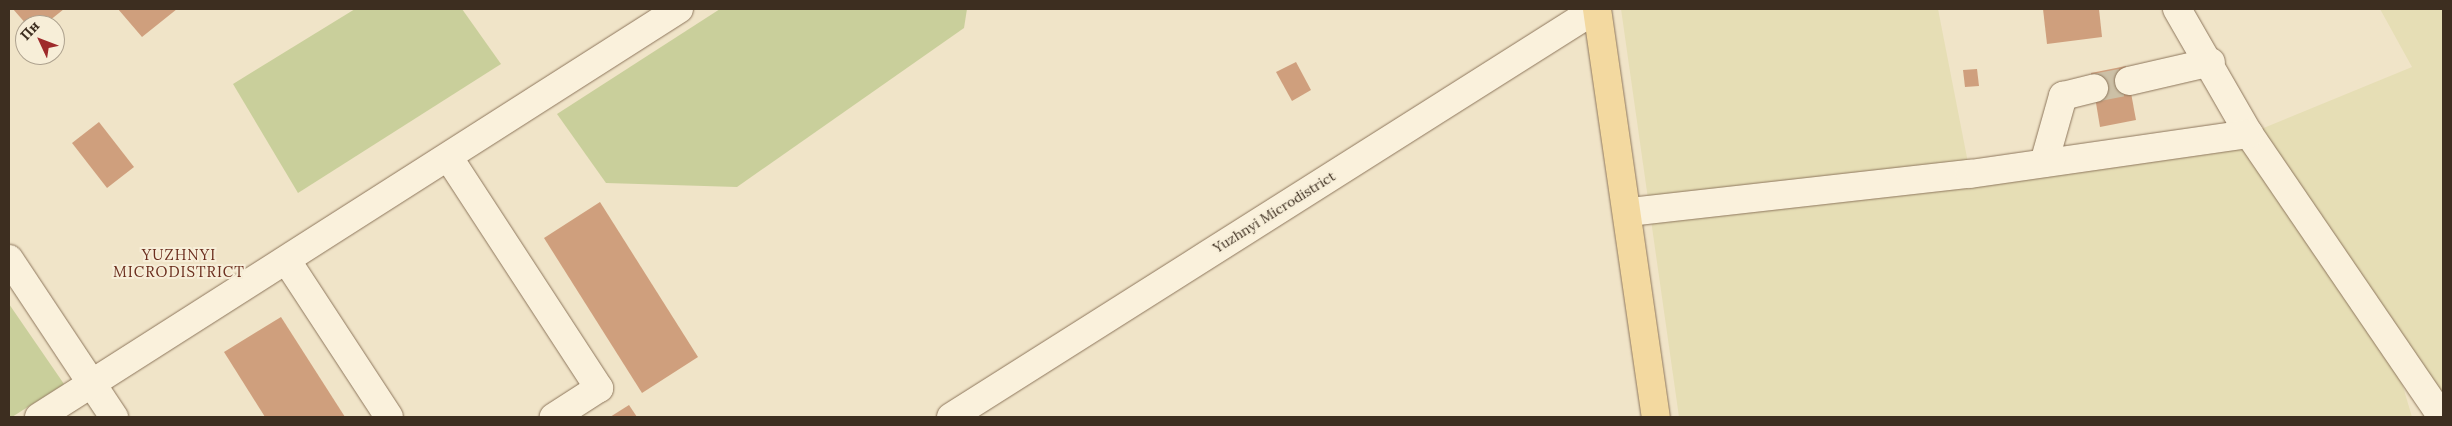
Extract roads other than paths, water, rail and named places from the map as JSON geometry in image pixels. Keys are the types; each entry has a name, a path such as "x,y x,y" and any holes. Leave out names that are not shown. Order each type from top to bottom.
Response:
{"main road":[{"path":"1597,9 1629,212 1656,417"}],"street":[{"path":"39,417 287,261 679,9"},
{"name":"Yuzhnyi Microdistrict","path":"952,417 1597,9"},
{"path":"2177,9 2211,62 2249,134 2442,417"},
{"path":"2129,81 2211,62"},
{"path":"2044,163 2063,96 2094,88"},
{"path":"1629,212 2044,163 2249,134"},
{"path":"448,158 599,388 554,417"},
{"path":"9,259 114,417"},
{"path":"287,261 389,417"}],"tunnel":[{"path":"2094,88 2129,81"}],"district":[{"name":"YUZHNYI MICRODISTRICT","path":"179,262"}]}
